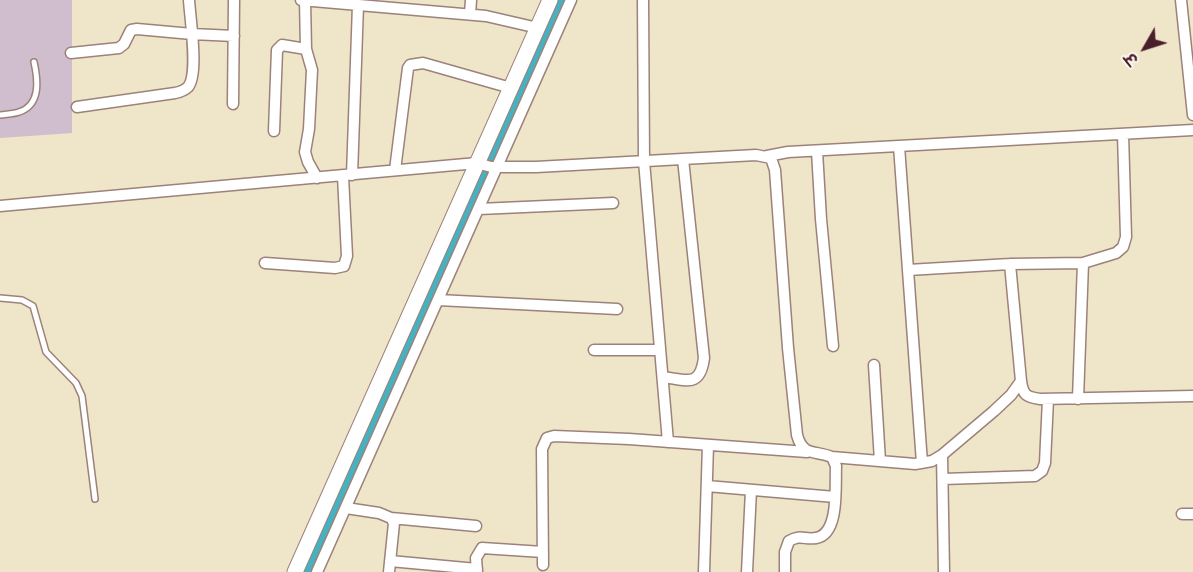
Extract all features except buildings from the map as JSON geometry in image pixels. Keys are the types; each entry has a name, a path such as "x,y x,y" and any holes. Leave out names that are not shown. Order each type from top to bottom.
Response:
{"street":[{"path":"77,106 182,92 192,81 189,0"},
{"path":"233,104 234,0"},
{"path":"317,178 305,152 309,129 312,70 306,49 303,0 358,5 424,6 538,28"},
{"path":"470,14 471,0"},
{"path":"317,572 479,208 487,165 511,88 550,0"},
{"path":"295,572 487,165 571,0"},
{"path":"643,0 644,161 668,442"},
{"path":"1181,0 1193,115"},
{"path":"265,263 335,268 344,266 347,256 348,176 358,5"},
{"path":"71,53 119,48 124,44 130,30 137,28 234,36"},
{"path":"274,131 277,50 282,45 306,49"},
{"path":"395,170 410,64 423,63 511,88"},
{"path":"0,206 395,170 487,165 536,167 767,156 777,153 1193,130"},
{"path":"908,270 1010,264 1083,263 1116,253 1123,247 1126,237 1123,134"},
{"path":"898,146 922,463"},
{"path":"817,151 833,346"},
{"path":"767,156 771,158 775,170 796,435 799,446 807,452"},
{"path":"663,377 688,380 698,378 702,372 704,358 683,159"},
{"path":"479,208 613,203"},
{"path":"1078,399 1083,263"},
{"path":"1010,264 1022,393 1027,398 1193,396"},
{"path":"438,300 617,309"},
{"path":"594,350 660,350"},
{"path":"874,365 880,461"},
{"path":"543,566 542,449 547,438 554,436 668,442 807,452 832,457 915,464 932,461 942,455 994,411 1021,381"},
{"path":"942,479 1035,476 1042,471 1045,463 1048,399"},
{"path":"704,572 708,445"},
{"path":"942,455 944,572"},
{"path":"785,572 785,552 789,541 797,536 816,538 827,534 832,525 836,466 832,457"},
{"path":"707,486 835,497"},
{"path":"747,572 751,490"},
{"path":"346,508 379,513 392,518 476,526"},
{"path":"392,518 394,524 389,567 477,571 476,558 482,548 543,552"}],"lane":[{"path":"0,115 19,113 33,100 38,83 34,62"},
{"path":"0,298 22,300 33,306 46,352 76,383 82,396 95,499"}],"shaded area":[{"path":"0,0 72,0 72,133 0,138"}],"waterway":[{"path":"308,572 562,0"}]}
